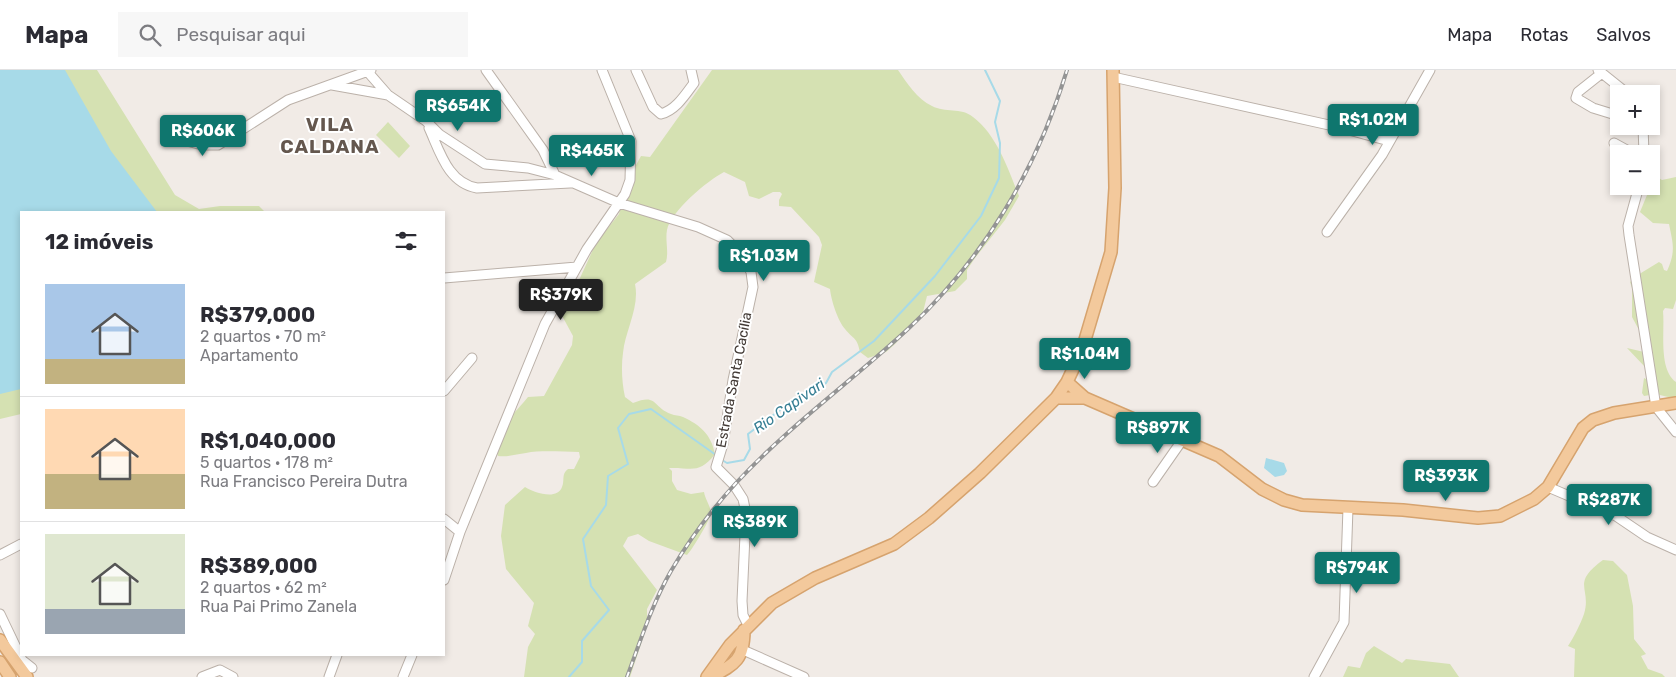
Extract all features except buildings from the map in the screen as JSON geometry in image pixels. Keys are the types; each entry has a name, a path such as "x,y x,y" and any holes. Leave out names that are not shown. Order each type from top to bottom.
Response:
{"main road":[{"path":"707,677 717,660 730,645 783,595 815,578 882,550 910,534 980,474 1056,398 1067,382 1082,350 1111,252 1115,188 1113,73"},
{"path":"1067,382 1085,398 1219,456 1262,489 1284,500 1302,506 1403,510 1478,518 1491,517 1513,511 1534,499 1548,487 1587,424 1593,420 1614,414 1676,404"},
{"path":"1056,398 1085,398"},
{"path":"711,677 737,661 743,650 746,628"},
{"path":"0,640 29,672"},
{"path":"730,645 743,650"},
{"path":"0,649 18,677"},
{"path":"717,660 726,669"},
{"path":"0,662 10,677"}],"street":[{"path":"486,70 543,150 554,175"},
{"path":"445,577 460,532 545,324 577,267 619,202 630,180 631,141 602,70"},
{"path":"636,70 653,107 661,114 669,112 677,105 694,83 691,70"},
{"path":"1327,232 1382,155 1430,70"},
{"path":"168,136 202,145 218,144 288,100 369,71 388,95"},
{"path":"1610,113 1593,108 1576,98 1578,92 1600,72 1617,85"},
{"path":"1113,73 1389,141"},
{"path":"330,85 388,95"},
{"name":"Estrada Santa Cacília","path":"388,95 426,121 439,134 485,164 528,168 576,182 619,202 698,227 727,240 742,256 751,272 753,287 717,470 734,485 743,499 746,513 742,601 746,628"},
{"path":"426,121 447,166 459,182 467,186 477,188 576,182"},
{"path":"1614,143 1618,145"},
{"path":"1637,195 1628,226 1656,407 1676,432"},
{"path":"445,278 577,267"},
{"path":"445,390 472,358"},
{"path":"1153,482 1183,439"},
{"path":"1548,487 1616,516 1647,536 1676,550"},
{"path":"1314,677 1344,622 1348,508"},
{"path":"445,520 460,532"},
{"path":"0,555 20,545"},
{"path":"0,614 20,656"},
{"path":"743,650 804,677"},
{"path":"20,656 29,672"},
{"path":"328,677 337,656"},
{"path":"403,677 412,656"},
{"path":"202,677 220,670 233,677"}],"green space":[{"path":"0,70 97,70 175,195 199,209 220,206 259,206 264,211 20,211 20,414 0,419"},
{"path":"712,70 898,70 913,90 927,103 937,108 963,112 981,124 1001,153 1019,196 1005,220 967,270 967,279 955,291 927,296 922,316 886,352 868,358 860,352 856,341 840,321 833,304 830,289 814,282 822,245 819,237 791,207 779,206 782,194 780,192 773,192 759,199 749,196 745,182 724,172 708,182 691,197 670,222 666,238 666,262 635,284 636,301 624,345 622,375 625,397 633,403 641,400 651,400 665,411 673,415 682,416 695,423 708,436 715,454 709,461 704,465 694,468 669,468 672,471 672,481 677,490 691,494 704,492 711,512 710,515 701,534 687,555 649,541 638,534 628,537 623,546 657,590 647,609 647,626 630,677 524,677 528,647 535,634 528,626 534,603 506,569 501,536 505,505 525,487 545,494 555,494 562,487 565,473 568,469 574,469 580,457 579,452 552,451 498,456 497,439 505,424 528,397 544,396 572,345 573,336 560,312 561,304 580,278 596,243 619,214 630,176 641,156 650,157"},
{"path":"388,122 410,146 399,158 376,135"},
{"path":"1676,177 1676,300 1673,309 1665,308 1663,311 1665,359 1670,376 1676,382 1676,399 1656,394 1644,396 1642,393 1644,378 1648,380 1645,367 1627,348 1644,352 1644,322 1639,330 1632,317 1632,288 1630,282 1659,262 1664,270 1667,271 1673,253 1669,224 1653,223 1640,212 1647,195 1660,195 1660,179"},
{"path":"1603,560 1613,561 1627,575 1633,606 1634,639 1646,654 1641,656 1648,669 1665,677 1574,677 1575,649 1568,646 1584,614 1586,598 1584,586 1587,575"},
{"path":"1374,646 1402,663 1406,659 1450,664 1459,677 1343,677 1348,666 1360,668 1366,653"}],"water":[{"path":"0,70 65,70 111,151 156,211 20,211 20,389 0,394"},
{"path":"1266,458 1284,463 1287,471 1284,475 1275,477 1264,468"}],"waterway":[{"name":"Rio Capivari","path":"722,460 727,463 744,460 750,449 748,434 791,402 826,383 832,372 874,341 935,276 981,216 999,178 1000,143 995,122 1000,101 985,70"},
{"name":"Rio Capivari","path":"569,677 582,662 582,641 609,610 591,586 583,539 606,505 608,476 628,464 618,428 629,414 651,409 716,455"}],"railway":[{"path":"627,677 664,584 686,548 719,503 778,441 909,328 936,301 984,242 1024,177 1055,107 1067,70"}],"district":[{"name":"VILA CALDANA","path":"330,135"}]}
